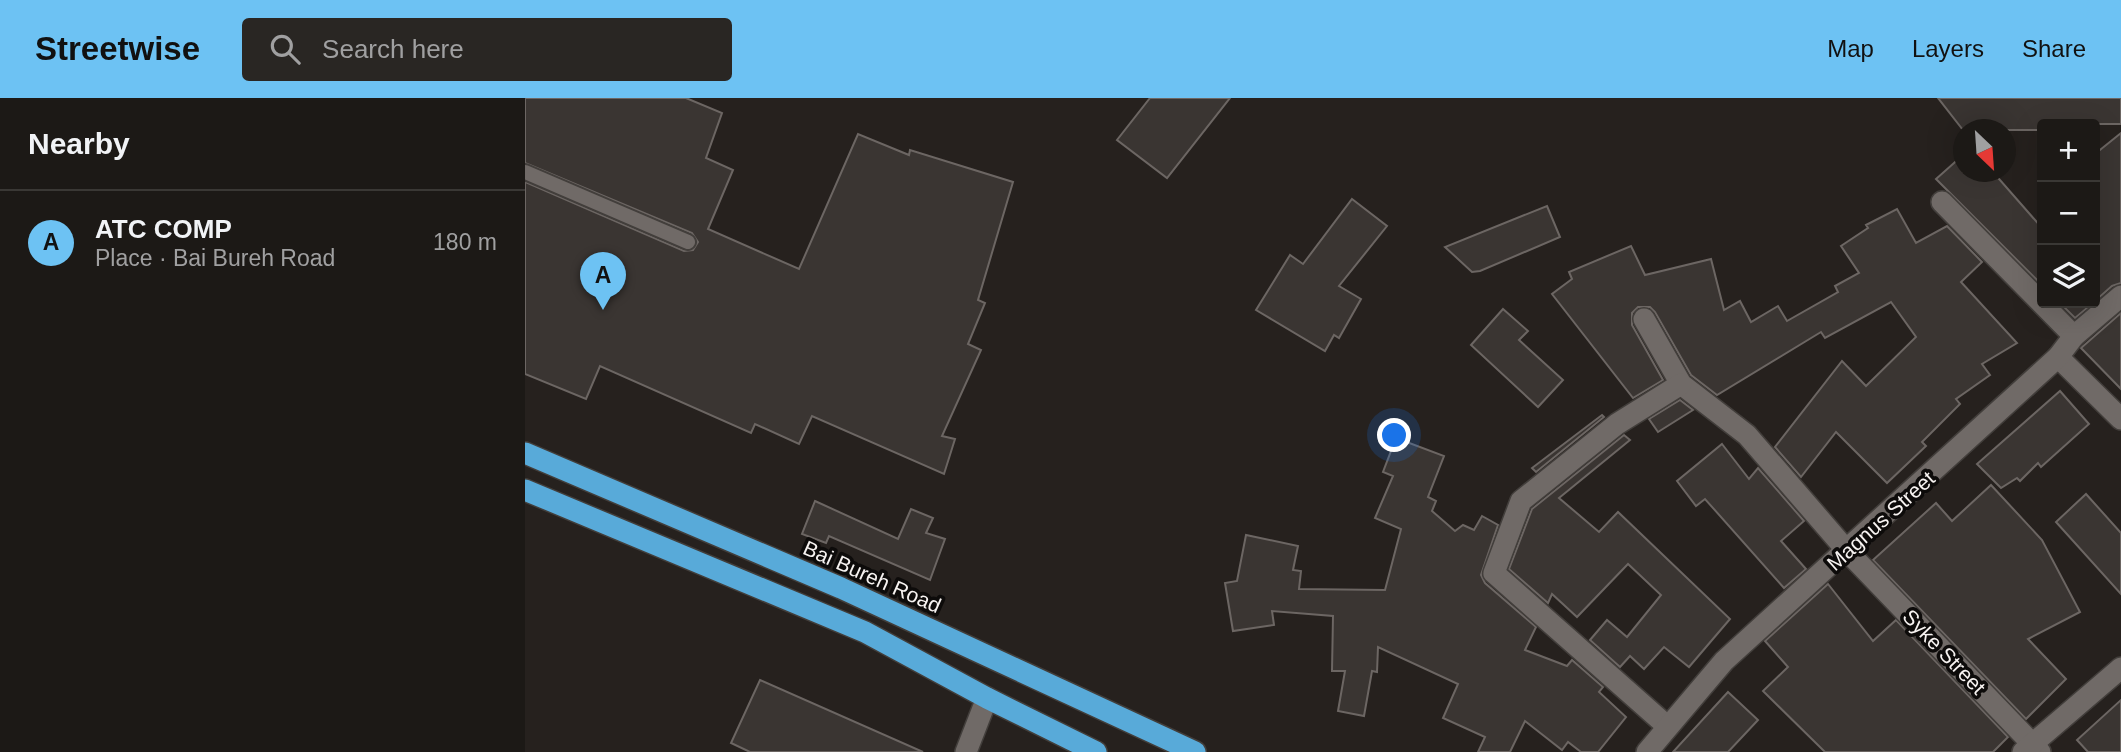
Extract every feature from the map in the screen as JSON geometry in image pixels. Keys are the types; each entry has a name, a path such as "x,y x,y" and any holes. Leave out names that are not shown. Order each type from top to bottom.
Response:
{"highway":[{"name":"Bai Bureh Road","path":"525,453 841,588 1195,752"},
{"path":"525,489 865,632 987,698 1096,752"}],"street":[{"path":"1942,202 2074,336"},
{"name":"Magnus Street","path":"1647,752 1724,661 1848,552 2058,358 2074,336 2121,296"},
{"path":"1644,319 1681,384 1617,425 1521,501 1494,573 1667,726"},
{"path":"2058,358 2121,419"},
{"name":"Syke Street","path":"1681,384 1747,436 1848,552 2032,750"},
{"path":"2032,750 2121,668"},
{"path":"966,752 987,698"}],"lane":[{"path":"525,172 688,242"}],"building":[{"path":"525,98 686,98 722,113 706,158 733,170 708,229 799,269 858,134 909,155 910,150 1013,182 978,300 985,303 968,344 981,350 942,436 955,439 944,474 812,416 799,444 755,424 751,433 600,366 586,399 525,374 525,182 684,251 693,250 698,242 692,233 525,163"},
{"path":"1150,98 1230,98 1167,178 1117,140"},
{"path":"1938,98 2121,98 2121,124 2100,124 2100,119 2037,119 2037,130 2016,130 2016,119 1954,119"},
{"path":"2121,133 2121,283 2112,286 2100,297 2100,182 2100,150"},
{"path":"1953,164 1953,182 2002,182 2037,222 2037,280 1936,179"},
{"path":"1352,199 1387,226 1339,286 1361,299 1339,338 1334,335 1325,351 1256,310 1290,255 1303,264"},
{"path":"1547,206 1560,237 1480,271 1472,272 1445,247"},
{"path":"1897,209 1916,243 1947,226 1982,262 1961,282 2017,343 1982,364 1990,375 1956,399 1960,404 1922,442 1926,446 1887,483 1836,432 1801,477 1775,447 1842,361 1866,386 1916,337 1891,302 1825,338 1821,332 1717,395 1691,375 1655,312 1650,307 1638,307 1632,313 1632,325 1663,380 1633,398 1552,294 1572,279 1569,272 1631,246 1645,275 1711,259 1724,310 1740,301 1751,322 1778,306 1787,321 1838,292 1835,286 1859,273 1841,246 1868,228 1866,225"},
{"path":"2065,308 2087,308 2075,318"},
{"path":"1503,309 1528,331 1519,340 1563,380 1538,407 1471,345"},
{"path":"2121,313 2121,389 2081,348"},
{"path":"2060,391 2089,424 2041,467 2038,463 2020,481 2017,478 2001,488 1977,464"},
{"path":"1680,400 1693,410 1658,432 1649,419"},
{"path":"1602,415 1604,417 1536,472 1532,468"},
{"path":"1624,435 1630,440 1559,498 1599,532 1618,512 1730,619 1689,667 1664,647 1644,669 1630,656 1620,667 1590,640 1607,620 1627,637 1661,595 1628,564 1577,617 1552,594 1548,603 1509,569 1532,509"},
{"path":"1396,438 1444,456 1428,497 1436,501 1432,511 1455,531 1463,525 1474,530 1482,516 1498,525 1481,575 1485,583 1536,627 1525,650 1567,666 1572,660 1603,687 1599,692 1626,717 1598,752 1581,752 1568,742 1562,750 1525,721 1510,752 1478,752 1485,737 1443,718 1458,684 1378,647 1377,672 1372,671 1364,716 1338,711 1345,671 1332,671 1333,616 1272,611 1274,625 1233,631 1225,583 1237,581 1246,535 1298,546 1293,570 1301,571 1299,589 1385,590 1401,529 1375,518 1393,476 1383,472"},
{"path":"1722,444 1749,479 1758,468 1804,521 1781,541 1806,569 1784,588 1705,499 1696,506 1677,481"},
{"path":"1991,485 2042,540 2080,612 2028,639 2066,679 2026,719 1873,560 1936,503 1952,521"},
{"path":"2086,494 2121,533 2121,594 2056,522"},
{"path":"815,501 898,539 911,509 933,518 926,533 945,539 930,580 829,536 826,543 802,534"},
{"path":"1828,584 1873,641 1896,620 2008,737 1993,752 1825,752 1763,691 1788,667 1765,641"},
{"path":"760,680 923,752 750,752 731,743"},
{"path":"1728,692 1758,720 1728,752 1673,752"},
{"path":"2121,700 2121,752 2088,752 2077,740"}],"place":[{"name":"ATC COMP","path":"603,310"}]}
